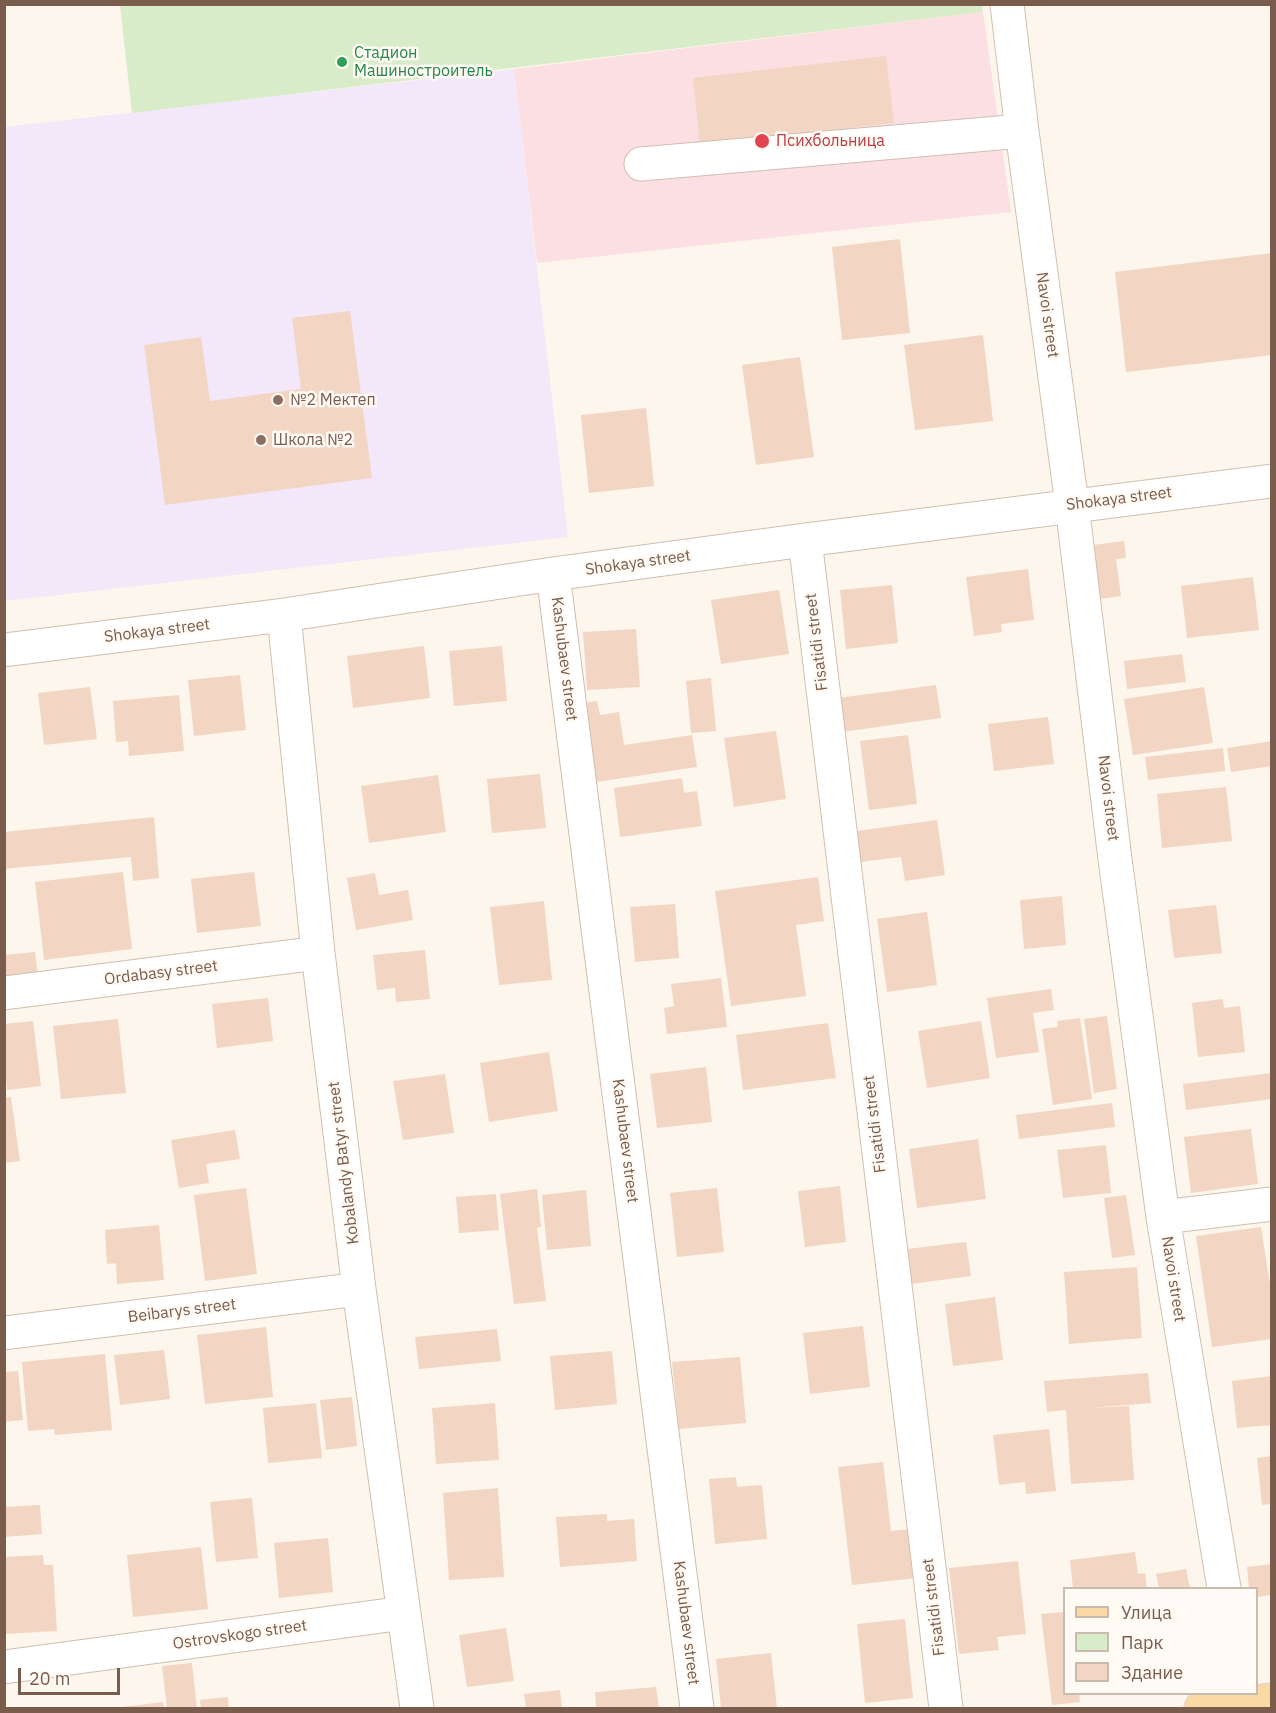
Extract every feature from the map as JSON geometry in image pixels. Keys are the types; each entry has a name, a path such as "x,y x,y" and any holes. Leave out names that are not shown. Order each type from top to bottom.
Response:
{"main road":[{"path":"1201,1708 1252,1699"}],"street":[{"name":"Navoi street","path":"1006,4 1009,132 1072,505 1115,859 1163,1217 1224,1587"},
{"path":"641,164 1009,132"},
{"name":"Shokaya street","path":"4,650 284,615 553,574 805,540 1272,481"},
{"name":"Fisatidi street","path":"805,540 946,1708"},
{"name":"Kashubaev street","path":"553,574 697,1708"},
{"name":"Kobalandy Batyr street","path":"284,615 318,953 359,1289 417,1708"},
{"name":"Ordabasy street","path":"4,993 318,953"},
{"path":"1163,1217 1272,1204"},
{"name":"Beibarys street","path":"4,1333 359,1289"},
{"name":"Ostrovskogo street","path":"4,1667 404,1613"}],"shaded area":[{"name":"Психбольница","path":"983,12 1011,212 537,263 514,69"},
{"name":"№2 Мектеп","path":"514,69 568,537 5,601 4,127"}],"green space":[{"name":"Стадион Машиностроитель","path":"982,4 983,12 132,113 120,5"}],"building":[{"path":"886,56 894,123 700,145 693,78"},
{"path":"900,239 910,333 842,340 832,247"},
{"path":"1272,253 1272,355 1126,372 1115,272"},
{"name":"Школа №2","path":"350,311 372,478 165,505 144,345 201,337 210,401 301,389 292,318"},
{"path":"983,335 993,421 915,430 904,345"},
{"path":"800,357 814,457 756,465 742,365"},
{"path":"646,408 654,486 589,493 581,415"},
{"path":"1124,541 1126,558 1116,559 1121,596 1093,600 1086,546"},
{"path":"1028,569 1034,620 1001,624 1002,632 974,636 966,577"},
{"path":"1253,577 1259,630 1187,638 1181,586"},
{"path":"892,585 898,643 846,649 840,590"},
{"path":"779,590 789,654 721,664 711,600"},
{"path":"636,629 640,687 587,690 583,632"},
{"path":"424,646 430,698 353,708 347,656"},
{"path":"502,646 507,701 454,706 449,651"},
{"path":"1182,654 1186,682 1127,689 1124,661"},
{"path":"240,675 246,730 194,736 188,680"},
{"path":"711,678 716,731 691,733 686,681"},
{"path":"936,685 941,718 835,733 831,699"},
{"path":"90,687 97,739 44,745 38,693"},
{"path":"1204,687 1213,743 1133,755 1124,699"},
{"path":"179,695 184,751 129,756 128,741 116,742 113,701"},
{"path":"597,701 600,715 619,712 624,745 692,735 697,767 583,784 571,705"},
{"path":"1048,717 1054,764 994,771 988,724"},
{"path":"776,731 786,799 734,807 724,738"},
{"path":"908,735 917,804 869,810 860,741"},
{"path":"1272,741 1272,766 1231,772 1227,748"},
{"path":"1223,748 1225,771 1148,780 1145,757"},
{"path":"540,774 546,828 492,833 487,779"},
{"path":"438,775 446,832 369,843 361,786"},
{"path":"682,778 684,793 697,791 702,826 620,837 614,788"},
{"path":"1226,787 1232,841 1162,848 1157,794"},
{"path":"154,817 159,878 133,881 131,857 4,869 4,832"},
{"path":"937,820 945,875 905,881 901,857 861,862 857,831"},
{"path":"123,872 132,949 44,960 35,882"},
{"path":"254,872 261,926 197,933 191,879"},
{"path":"375,873 379,895 408,890 413,920 356,930 347,878"},
{"path":"818,877 824,921 796,925 806,996 731,1006 715,891"},
{"path":"1062,896 1066,945 1024,949 1020,900"},
{"path":"544,901 552,980 499,985 490,907"},
{"path":"675,904 679,958 635,962 630,907"},
{"path":"1216,905 1222,953 1174,958 1168,910"},
{"path":"927,912 937,985 887,992 877,919"},
{"path":"425,950 430,999 396,1002 395,988 377,990 373,955"},
{"path":"35,952 38,976 4,979 4,955"},
{"path":"721,978 727,1027 667,1034 664,1008 674,1006 671,984"},
{"path":"1051,989 1054,1010 1033,1013 1039,1052 996,1058 987,998"},
{"path":"268,998 273,1041 217,1048 212,1004"},
{"path":"1223,999 1224,1008 1240,1006 1245,1052 1198,1057 1192,1003"},
{"path":"1107,1016 1117,1089 1094,1093 1084,1019"},
{"path":"1080,1018 1092,1099 1053,1105 1042,1029 1058,1027 1057,1021"},
{"path":"118,1019 126,1093 61,1099 53,1026"},
{"path":"33,1021 41,1086 7,1090 4,1024"},
{"path":"981,1021 990,1078 927,1088 918,1031"},
{"path":"828,1023 836,1078 743,1090 736,1035"},
{"path":"549,1052 558,1111 489,1122 480,1063"},
{"path":"706,1067 712,1122 657,1128 650,1074"},
{"path":"1272,1073 1272,1099 1186,1110 1183,1084"},
{"path":"445,1074 454,1133 403,1140 393,1081"},
{"path":"11,1097 20,1161 4,1163 4,1098"},
{"path":"1112,1103 1115,1127 1019,1139 1016,1115"},
{"path":"1251,1129 1258,1184 1191,1193 1184,1137"},
{"path":"235,1130 240,1159 206,1164 209,1183 179,1188 171,1140"},
{"path":"978,1139 986,1199 917,1208 909,1149"},
{"path":"1106,1145 1111,1193 1063,1198 1057,1150"},
{"path":"840,1186 846,1242 805,1247 798,1191"},
{"path":"246,1188 257,1274 205,1281 194,1195"},
{"path":"717,1188 724,1252 677,1257 670,1193"},
{"path":"537,1189 541,1227 537,1228 546,1301 514,1304 500,1194"},
{"path":"586,1190 591,1246 547,1250 542,1195"},
{"path":"496,1194 499,1230 459,1233 456,1197"},
{"path":"1126,1195 1135,1255 1112,1258 1104,1198"},
{"path":"159,1225 164,1280 117,1284 116,1263 107,1264 105,1230"},
{"path":"1261,1227 1272,1297 1272,1339 1212,1347 1196,1236"},
{"path":"966,1242 971,1276 911,1284 907,1249"},
{"path":"1137,1267 1142,1338 1069,1344 1064,1272"},
{"path":"995,1297 1003,1360 953,1366 945,1304"},
{"path":"863,1326 870,1387 810,1394 803,1333"},
{"path":"266,1327 273,1397 205,1404 197,1335"},
{"path":"497,1329 501,1361 419,1369 415,1337"},
{"path":"164,1350 170,1399 120,1405 114,1355"},
{"path":"612,1351 617,1404 555,1410 550,1356"},
{"path":"105,1354 112,1430 55,1435 54,1429 28,1431 22,1362"},
{"path":"740,1357 746,1423 679,1429 672,1362"},
{"path":"18,1371 23,1420 4,1422 4,1372"},
{"path":"1148,1373 1151,1403 1090,1408 1129,1406 1134,1480 1071,1484 1066,1410 1047,1412 1044,1381"},
{"path":"1272,1376 1272,1425 1237,1428 1232,1381"},
{"path":"352,1397 357,1446 326,1450 320,1400"},
{"path":"316,1403 322,1458 268,1463 263,1408"},
{"path":"495,1403 499,1460 436,1464 432,1408"},
{"path":"1049,1429 1056,1491 1026,1494 1025,1482 999,1485 993,1435"},
{"path":"1272,1456 1272,1504 1262,1505 1257,1458"},
{"path":"883,1462 891,1531 912,1529 917,1578 852,1585 838,1467"},
{"path":"736,1477 737,1487 762,1485 767,1539 715,1544 709,1479"},
{"path":"498,1488 504,1577 449,1580 443,1493"},
{"path":"252,1498 258,1558 216,1562 210,1502"},
{"path":"40,1505 42,1534 4,1537 4,1507"},
{"path":"607,1514 607,1521 634,1519 637,1561 560,1567 556,1517"},
{"path":"328,1538 333,1592 279,1598 274,1543"},
{"path":"201,1547 208,1609 133,1617 127,1555"},
{"path":"1135,1552 1138,1574 1145,1573 1147,1587 1073,1587 1070,1560"},
{"path":"43,1555 44,1565 53,1565 57,1631 4,1634 4,1557"},
{"path":"1018,1561 1026,1634 997,1637 999,1650 959,1654 949,1568"},
{"path":"1272,1564 1272,1595 1258,1597 1258,1587 1249,1587 1247,1567"},
{"path":"1186,1569 1190,1587 1159,1587 1156,1574"},
{"path":"1063,1612 1063,1695 1079,1695 1080,1702 1052,1705 1041,1614"},
{"path":"905,1619 913,1698 865,1703 857,1624"},
{"path":"506,1628 514,1681 467,1687 459,1635"},
{"path":"771,1653 777,1708 721,1708 716,1659"},
{"path":"192,1663 197,1708 167,1708 162,1666"},
{"path":"656,1687 659,1708 596,1708 595,1692"},
{"path":"560,1690 562,1708 526,1708 524,1694"},
{"path":"228,1697 229,1708 201,1708 200,1700"},
{"path":"163,1702 164,1708 122,1708 122,1707"}],"place":[{"name":"Стадион Машиностроитель","path":"342,62"},
{"name":"Психбольница","path":"762,141"},
{"name":"№2 Мектеп","path":"278,400"},
{"name":"Школа №2","path":"261,440"}]}
